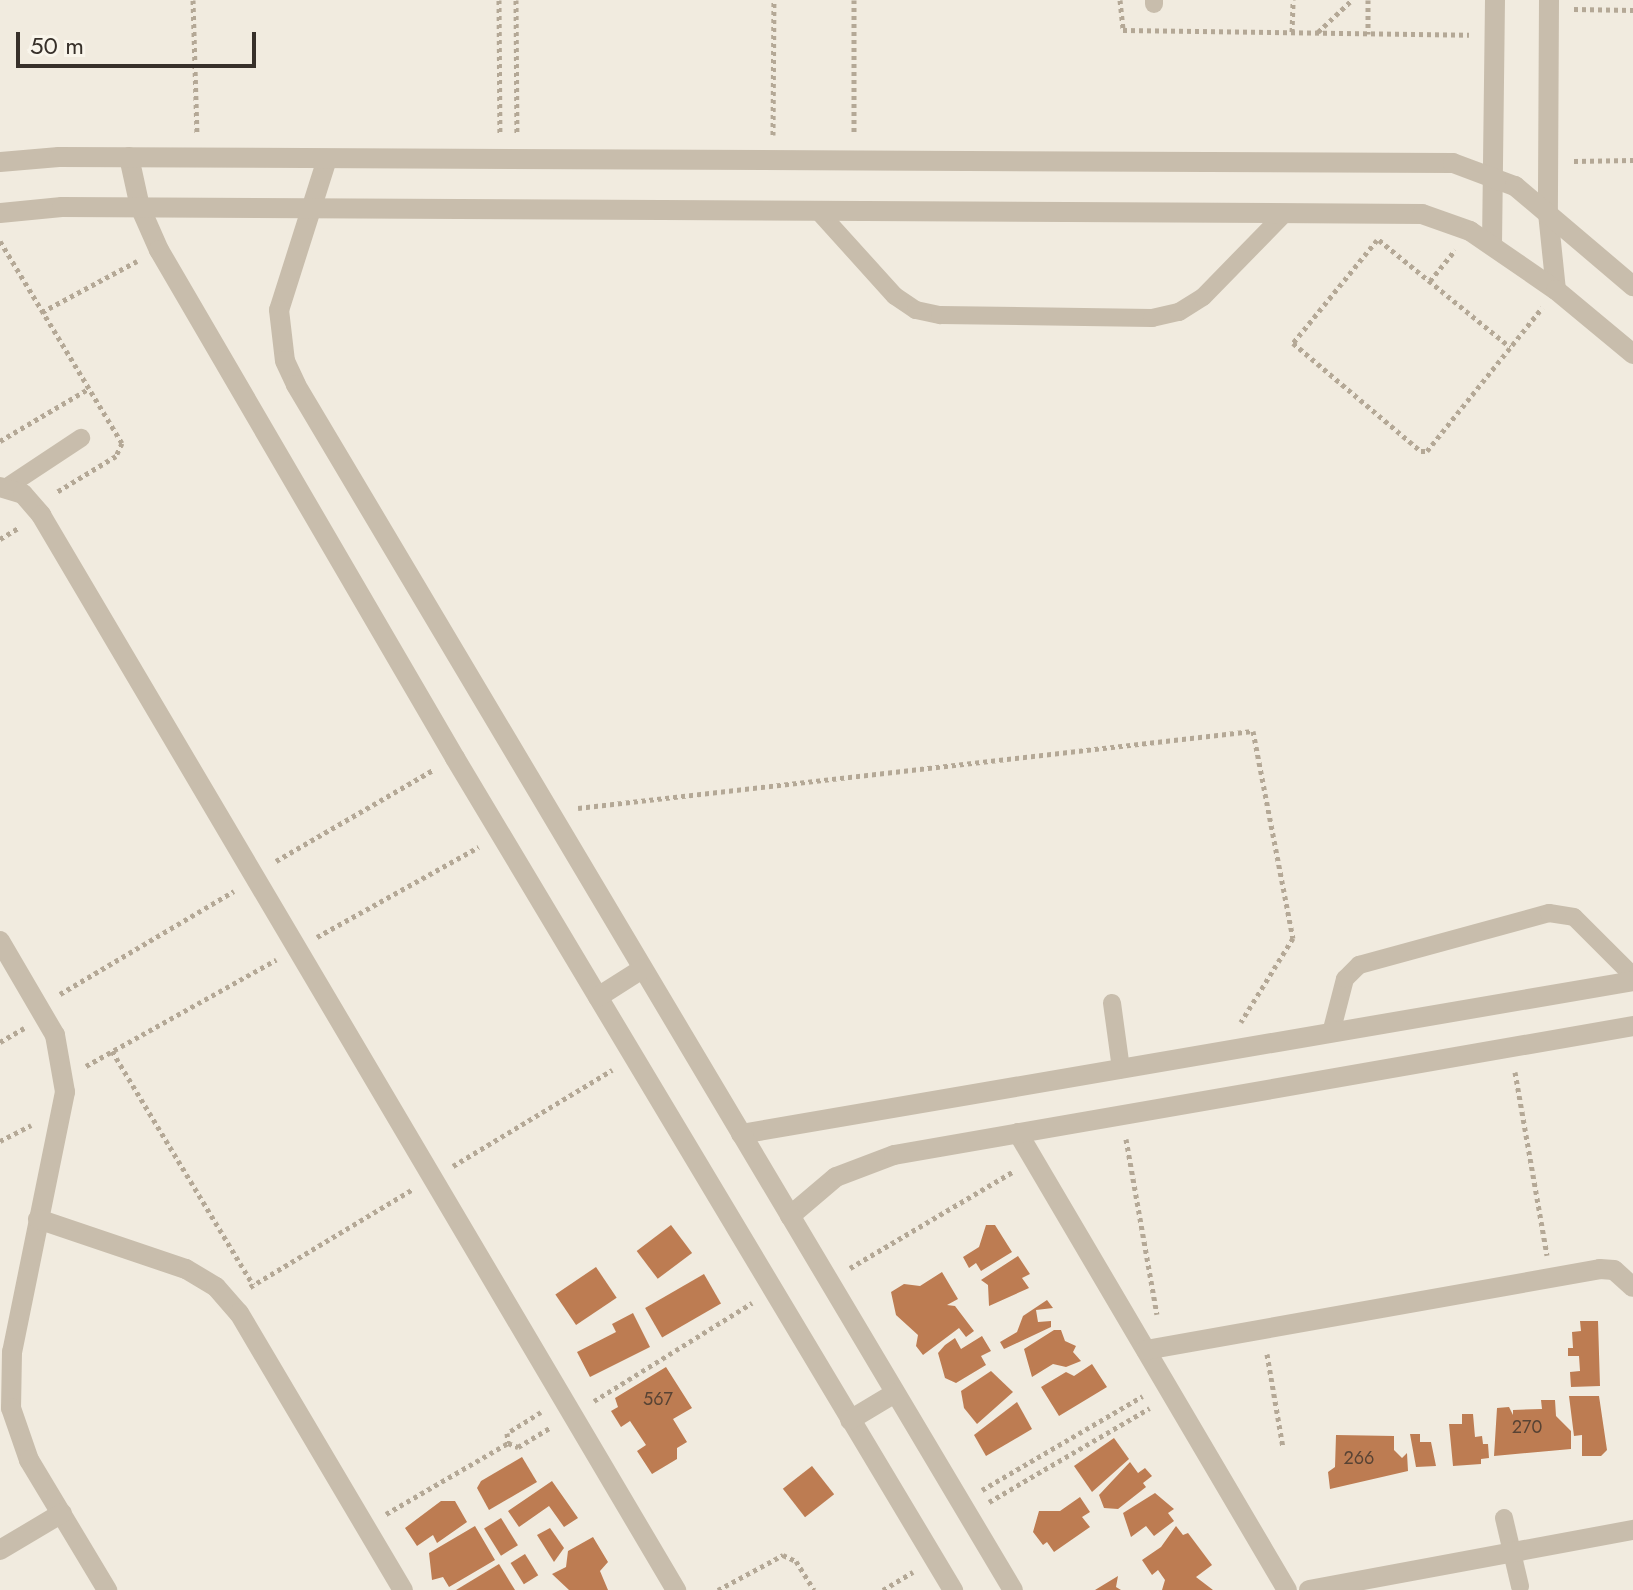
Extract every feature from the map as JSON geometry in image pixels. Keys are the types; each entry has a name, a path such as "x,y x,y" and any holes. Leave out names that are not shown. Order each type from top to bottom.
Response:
{"street":[{"path":"1492,245 1495,0"},
{"path":"1549,4 1548,213 1556,290"},
{"path":"129,157 140,207 159,250 455,758 953,1590"},
{"path":"0,162 129,157 1453,163 1493,174 1548,213 1633,286"},
{"path":"327,159 279,310 285,361 642,969 1013,1590"},
{"path":"0,213 140,207 1422,214 1470,231 1492,245 1556,290 1633,354"},
{"path":"3,487 35,506 676,1590"},
{"path":"0,941 39,1006 62,1056 65,1092 12,1352 11,1408 29,1460 107,1590"},
{"path":"598,997 642,969"},
{"path":"741,1134 1633,978"},
{"path":"790,1216 823,1186 864,1164 1122,1114 1633,1026"},
{"path":"1018,1133 1154,1349 1169,1389 1287,1590"},
{"path":"38,1219 186,1269 216,1287 239,1313 403,1590"},
{"path":"1154,1349 1600,1269 1630,1280"},
{"path":"850,1420 895,1393"},
{"path":"0,1550 62,1513"},
{"path":"1309,1590 1633,1530"}],"lane":[{"path":"819,212 895,296 916,310 940,315 1152,318 1179,312 1203,297 1284,214"},
{"path":"3,487 81,438"},
{"path":"1331,1033 1345,979 1359,965 1549,913 1574,917 1633,978"},
{"path":"1112,1003 1121,1069"},
{"path":"1504,1518 1520,1586"}],"path":[{"path":"193,0 197,158"},
{"path":"499,0 508,160"},
{"path":"508,160 516,0"},
{"path":"773,161 774,0"},
{"path":"854,0 854,161"},
{"path":"1120,0 1123,30 1494,35"},
{"path":"1292,32 1293,0"},
{"path":"1318,33 1352,0"},
{"path":"1368,0 1368,34"},
{"path":"1549,4 1633,10"},
{"path":"1549,161 1633,160"},
{"path":"1347,214 1510,347"},
{"path":"1430,281 1470,231"},
{"path":"1378,239 1293,343 1421,451 1427,451 1556,290"},
{"path":"0,241 120,435 121,450 35,506"},
{"path":"42,312 159,250"},
{"path":"0,441 90,388"},
{"path":"549,811 1253,731 1293,938 1222,1051"},
{"path":"39,1006 455,758"},
{"path":"1510,1047 1551,1278"},
{"path":"112,1051 253,1285"},
{"path":"1122,1114 1154,1349"},
{"path":"829,1281 1033,1160"},
{"path":"508,1443 509,1431 568,1406 773,1289"},
{"path":"1263,1329 1283,1448"},
{"path":"964,1509 1169,1389"},
{"path":"964,1509 1169,1389"},
{"path":"508,1443 518,1447 568,1406"},
{"path":"365,1526 508,1443"},
{"path":"718,1590 783,1555 796,1561 814,1590"},
{"path":"883,1590 935,1560"}],"building":[{"path":"671,1225 692,1253 658,1279 637,1251"},
{"path":"986,1225 995,1225 1012,1252 981,1271 976,1263 969,1268 963,1257 979,1247"},
{"path":"1018,1256 1030,1274 1022,1278 1029,1288 989,1306 988,1285 981,1280"},
{"path":"596,1267 617,1298 576,1325 555,1294"},
{"path":"942,1272 958,1299 947,1305 955,1306 974,1331 966,1337 959,1328 923,1355 916,1346 918,1335 896,1315 891,1292 904,1284 920,1286"},
{"path":"704,1274 721,1303 662,1337 645,1308"},
{"path":"1047,1300 1053,1308 1036,1310 1038,1322 1051,1321 1051,1327 1004,1349 1000,1342 1017,1332 1023,1316"},
{"path":"633,1313 650,1347 590,1377 577,1352 616,1332 612,1324"},
{"path":"1580,1321 1598,1321 1600,1386 1571,1387 1570,1372 1580,1371 1579,1356 1568,1356 1568,1348 1573,1348 1572,1332 1581,1331"},
{"path":"1054,1330 1061,1330 1065,1341 1076,1346 1073,1352 1081,1361 1066,1367 1053,1364 1032,1377 1024,1349"},
{"path":"982,1336 991,1351 981,1356 986,1365 956,1383 945,1378 938,1353 945,1345 955,1338 961,1349"},
{"path":"1092,1364 1107,1387 1059,1416 1041,1387 1066,1372 1074,1376"},
{"path":"666,1367 692,1408 673,1419 687,1442 677,1448 677,1459 652,1474 637,1451 646,1445 630,1421 621,1427 611,1411 618,1407 615,1398"},
{"path":"991,1371 1013,1392 977,1424 964,1408 961,1391"},
{"path":"1569,1396 1599,1396 1607,1450 1601,1456 1582,1456 1582,1435 1574,1436"},
{"path":"1541,1400 1555,1400 1556,1416 1571,1431 1571,1449 1494,1456 1497,1408 1509,1407 1513,1415 1513,1410 1542,1409"},
{"path":"1017,1402 1032,1429 986,1456 974,1435"},
{"path":"1462,1414 1473,1414 1475,1437 1482,1436 1483,1444 1488,1444 1489,1458 1481,1459 1481,1464 1453,1466 1449,1424 1462,1424"},
{"path":"1410,1434 1420,1434 1420,1442 1431,1442 1436,1466 1416,1467"},
{"path":"1336,1435 1394,1436 1394,1450 1402,1458 1407,1453 1408,1471 1330,1489 1328,1472 1335,1467"},
{"path":"1114,1438 1129,1459 1092,1492 1074,1466"},
{"path":"522,1457 537,1482 489,1510 477,1488 481,1481"},
{"path":"1130,1462 1138,1473 1145,1468 1152,1476 1143,1483 1146,1487 1118,1509 1104,1508 1099,1495"},
{"path":"812,1466 834,1494 805,1517 783,1489"},
{"path":"552,1481 578,1518 564,1527 549,1506 519,1527 508,1511"},
{"path":"1155,1493 1174,1509 1168,1513 1174,1521 1154,1536 1146,1526 1131,1537 1123,1513"},
{"path":"1080,1497 1090,1512 1082,1517 1090,1527 1054,1552 1047,1542 1043,1545 1033,1532 1039,1511 1060,1511"},
{"path":"441,1501 455,1501 467,1522 437,1543 433,1535 417,1546 405,1528"},
{"path":"501,1518 518,1545 501,1556 484,1529"},
{"path":"475,1526 495,1560 449,1587 443,1577 432,1580 429,1553"},
{"path":"1176,1526 1183,1535 1188,1533 1212,1565 1196,1577 1213,1590 1162,1590 1165,1580 1158,1570 1152,1575 1142,1560 1161,1547"},
{"path":"550,1528 564,1548 554,1562 537,1535"},
{"path":"593,1537 608,1562 600,1571 608,1590 569,1590 552,1574 566,1567 568,1551"},
{"path":"525,1554 538,1575 524,1584 511,1563"},
{"path":"499,1564 515,1590 456,1590"},
{"path":"1118,1576 1116,1587 1121,1590 1095,1590"}]}
